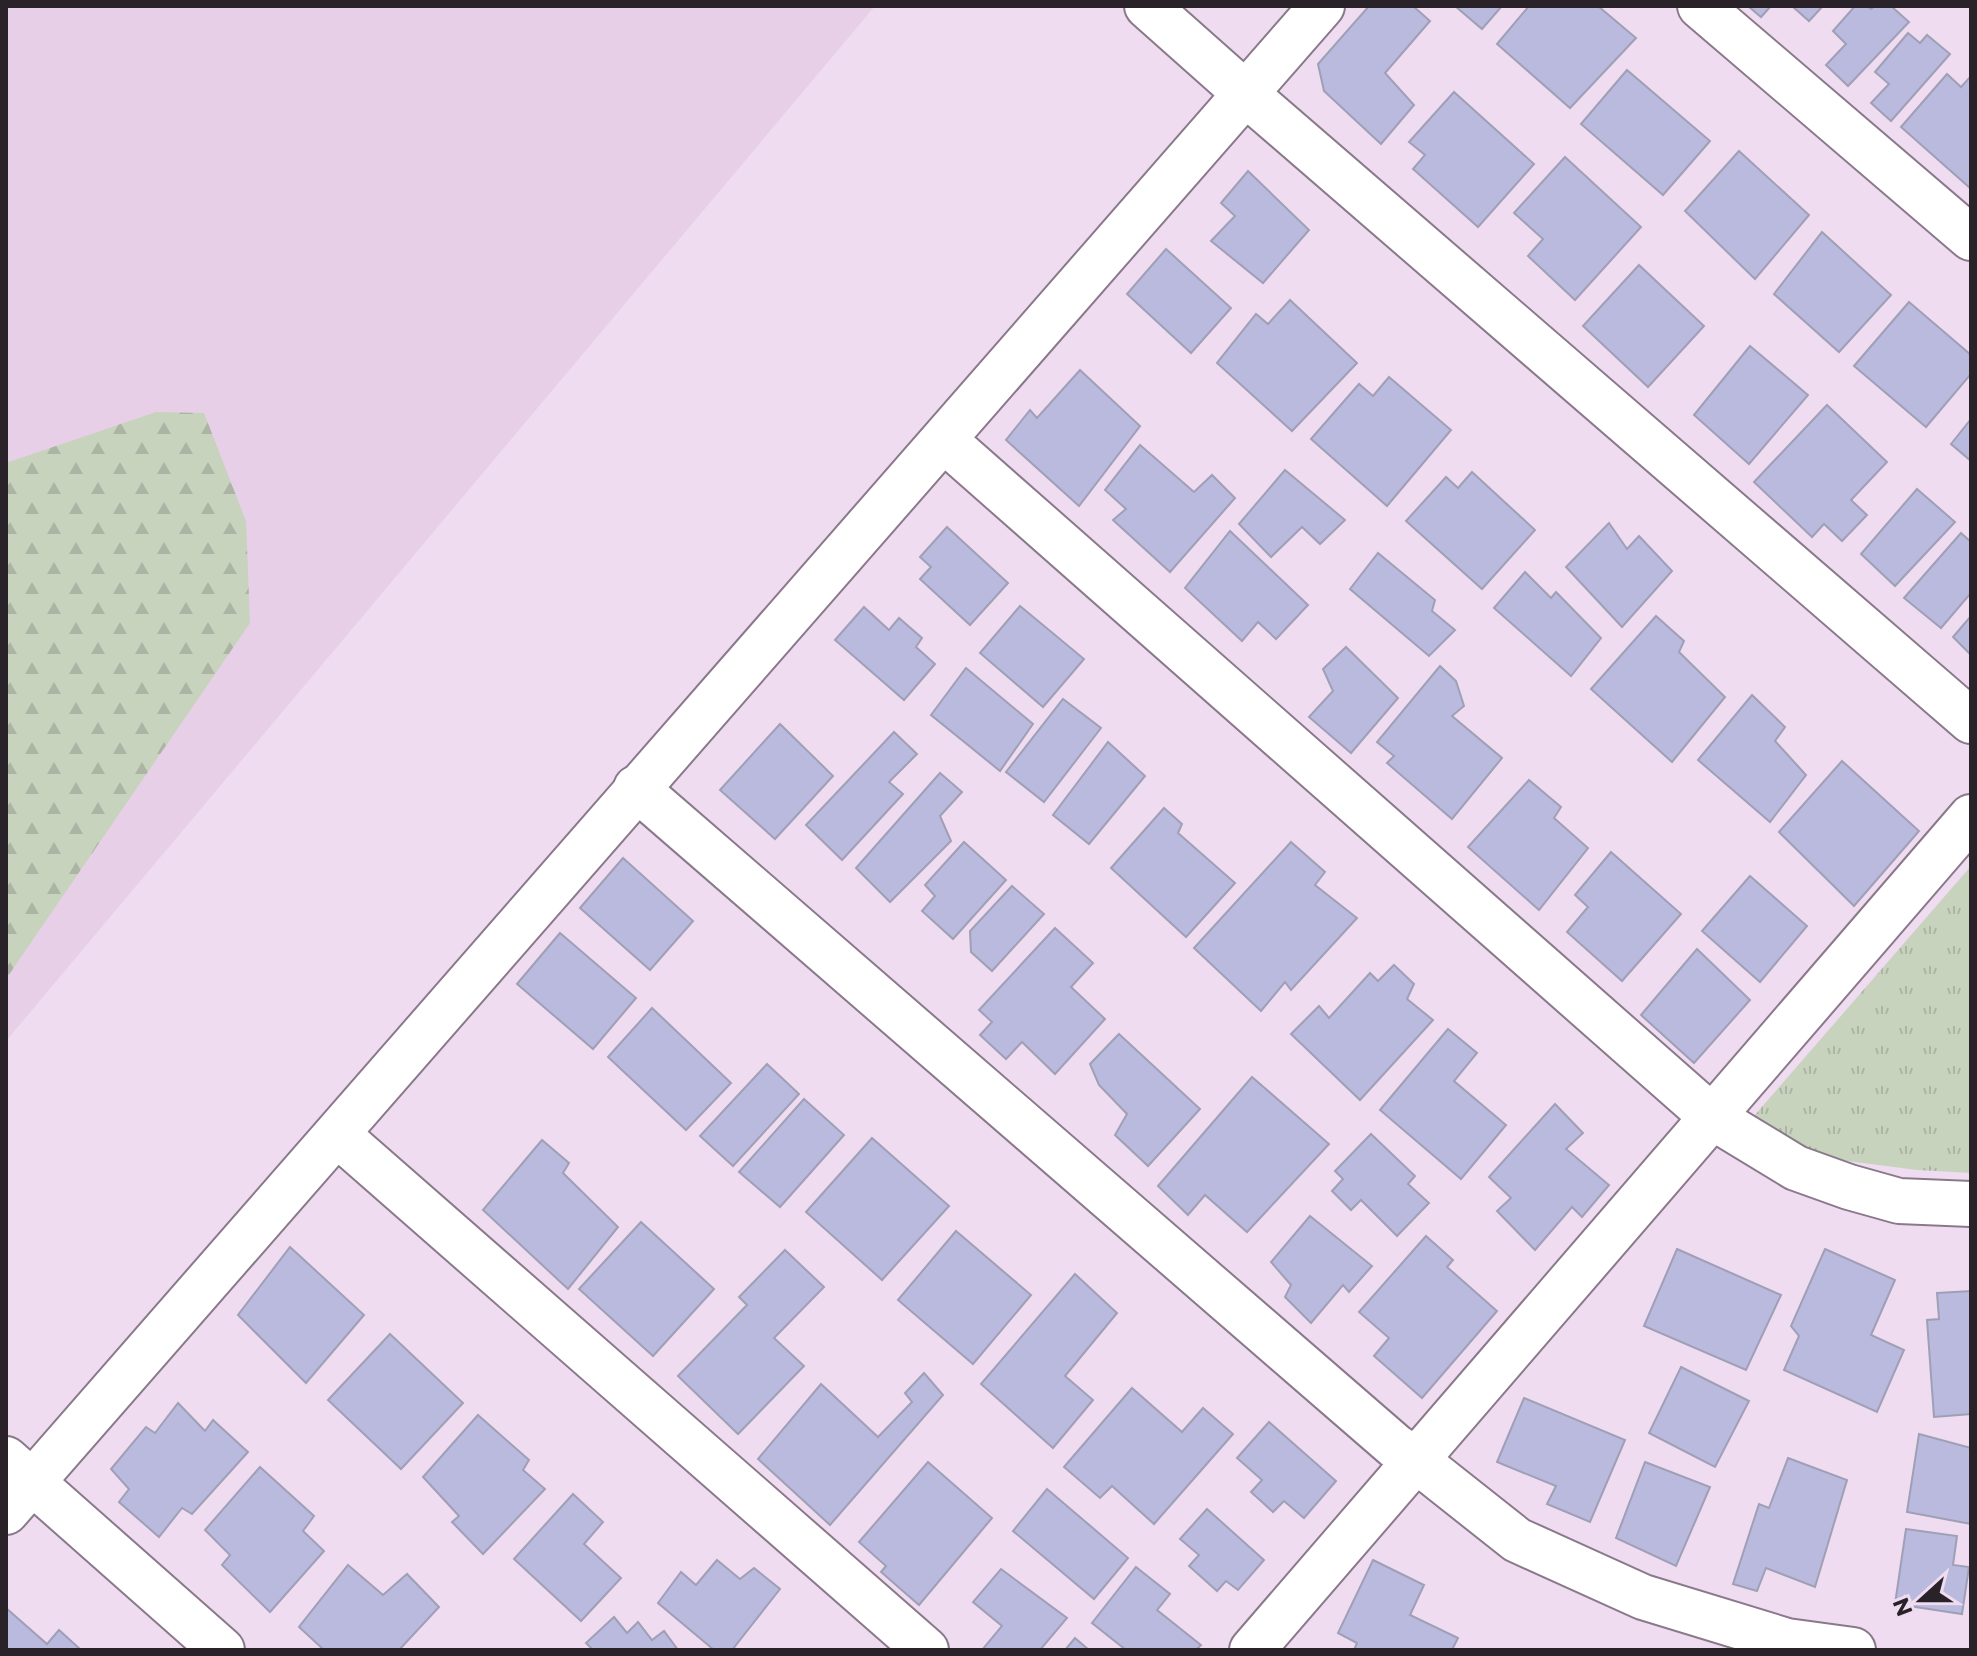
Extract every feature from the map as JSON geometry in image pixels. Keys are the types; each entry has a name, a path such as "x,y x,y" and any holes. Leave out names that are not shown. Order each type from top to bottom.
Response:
{"street":[{"path":"1147,6 1971,721"},
{"path":"222,1650 14,1484 338,1135 636,788 1322,6"},
{"path":"1700,6 1971,238"},
{"path":"944,440 1712,1117 1796,1168 1849,1187 1899,1201 1971,1204"},
{"path":"636,788 1371,1425 1517,1540 1643,1597 1787,1641 1853,1650"},
{"path":"1252,1650 1971,817"},
{"path":"338,1135 926,1650"}],"shaded area":[{"path":"6,6 875,6 6,1041"}],"green space":[{"path":"156,412 204,413 246,521 250,623 6,979 6,463"},
{"path":"1971,866 1971,1173 1917,1170 1824,1158 1754,1116"}],"building":[{"path":"1369,6 1413,6 1430,21 1385,73 1414,105 1381,144 1324,91 1318,64"},
{"path":"1455,6 1502,6 1482,29"},
{"path":"1529,6 1598,6 1636,38 1570,108 1497,44"},
{"path":"1748,6 1771,6 1761,17"},
{"path":"1792,6 1823,6 1809,21"},
{"path":"1855,6 1871,9 1891,6 1909,22 1848,86 1826,65 1846,44 1833,31"},
{"path":"1908,33 1920,43 1927,35 1950,54 1891,121 1871,103 1889,84 1875,72"},
{"path":"1627,70 1710,141 1663,195 1581,124"},
{"path":"1947,74 1961,87 1971,76 1970,188 1901,127"},
{"path":"1454,92 1534,164 1478,227 1413,169 1425,155 1409,142"},
{"path":"1739,151 1809,215 1755,279 1685,211"},
{"path":"1565,157 1641,227 1575,300 1528,256 1543,239 1514,213"},
{"path":"1248,171 1309,230 1263,283 1211,241 1235,216 1221,203"},
{"path":"1822,232 1891,295 1839,352 1774,294"},
{"path":"1166,249 1231,308 1191,353 1127,294"},
{"path":"1639,265 1704,326 1648,387 1583,326"},
{"path":"1290,300 1357,363 1292,431 1217,363 1256,314 1268,324"},
{"path":"1909,302 1971,355 1971,374 1926,427 1854,366"},
{"path":"1750,346 1808,395 1749,464 1694,415"},
{"path":"1080,370 1140,426 1079,506 1006,440 1030,410 1037,418"},
{"path":"1389,377 1451,430 1387,506 1311,439 1359,384 1373,396"},
{"path":"1827,405 1887,462 1851,500 1867,515 1842,541 1824,524 1812,537 1754,482"},
{"path":"1971,419 1971,461 1951,444"},
{"path":"1140,445 1194,492 1212,475 1235,498 1170,572 1113,520 1126,509 1105,490"},
{"path":"1285,470 1345,520 1320,544 1302,527 1271,557 1239,524"},
{"path":"1472,472 1535,530 1482,589 1406,521 1446,477 1458,488"},
{"path":"1917,489 1955,522 1895,586 1861,554"},
{"path":"1609,523 1627,549 1639,536 1672,571 1622,627 1566,567"},
{"path":"947,527 1008,583 970,625 920,579 931,567 920,557"},
{"path":"1230,531 1308,605 1276,639 1258,622 1242,641 1185,588"},
{"path":"1961,533 1971,542 1971,593 1941,628 1904,598"},
{"path":"1378,553 1435,600 1432,611 1455,630 1429,656 1350,589"},
{"path":"1525,572 1551,598 1556,592 1601,638 1571,676 1494,608"},
{"path":"1020,606 1084,659 1043,707 980,653"},
{"path":"864,607 889,630 899,618 922,638 916,647 935,664 904,700 835,640"},
{"path":"1656,616 1684,641 1679,652 1725,697 1672,762 1591,689"},
{"path":"1971,616 1971,655 1953,637"},
{"path":"1346,647 1398,698 1351,753 1309,717 1333,691 1323,669"},
{"path":"1440,666 1456,681 1464,706 1452,716 1502,758 1452,819 1387,763 1394,756 1377,742"},
{"path":"966,668 1033,724 1000,771 931,715"},
{"path":"1752,695 1785,727 1775,741 1806,775 1770,822 1698,760"},
{"path":"1063,699 1101,728 1044,802 1006,772"},
{"path":"780,724 833,776 775,839 720,790"},
{"path":"894,732 917,754 889,782 903,794 842,860 806,825"},
{"path":"1108,742 1145,776 1089,844 1053,815"},
{"path":"1842,761 1919,831 1854,906 1779,832"},
{"path":"940,773 962,792 940,816 951,841 890,902 856,868"},
{"path":"1529,780 1561,807 1554,818 1588,848 1539,910 1468,847"},
{"path":"1164,808 1182,824 1178,833 1235,883 1186,937 1111,868"},
{"path":"964,842 1006,880 953,939 922,911 935,896 925,885"},
{"path":"1291,842 1325,872 1315,885 1357,918 1291,990 1285,982 1261,1011 1194,948"},
{"path":"1611,852 1681,914 1622,981 1567,932 1588,907 1575,895"},
{"path":"623,858 693,921 650,970 580,908"},
{"path":"1750,876 1807,926 1760,982 1702,931"},
{"path":"1012,886 1044,914 992,971 971,952 970,931"},
{"path":"1055,928 1093,963 1071,987 1105,1019 1055,1074 1022,1042 1006,1059 980,1035 992,1022 979,1010"},
{"path":"560,933 636,998 593,1049 517,984"},
{"path":"1697,949 1750,1000 1694,1063 1641,1015"},
{"path":"1394,965 1414,984 1407,999 1433,1020 1360,1100 1291,1034 1319,1006 1329,1018 1370,973 1378,981"},
{"path":"652,1008 731,1083 686,1130 608,1057"},
{"path":"1448,1029 1477,1053 1454,1081 1506,1125 1461,1179 1380,1110"},
{"path":"1119,1034 1200,1109 1148,1166 1115,1135 1127,1114 1099,1085 1090,1064"},
{"path":"767,1064 799,1094 733,1166 700,1136"},
{"path":"1252,1077 1329,1144 1247,1232 1205,1195 1188,1215 1158,1186"},
{"path":"804,1099 844,1135 780,1207 739,1172"},
{"path":"1555,1104 1583,1133 1566,1149 1609,1185 1582,1217 1572,1207 1535,1250 1497,1211 1511,1198 1489,1177"},
{"path":"1371,1134 1415,1176 1408,1184 1429,1203 1397,1236 1361,1200 1351,1210 1332,1191 1343,1179 1335,1171"},
{"path":"872,1138 949,1206 882,1280 806,1212"},
{"path":"542,1140 569,1163 563,1173 618,1227 568,1289 483,1210"},
{"path":"1310,1216 1372,1266 1349,1292 1343,1285 1311,1323 1285,1297 1291,1285 1271,1262"},
{"path":"641,1222 714,1289 653,1356 579,1289"},
{"path":"956,1231 1031,1295 973,1364 898,1300"},
{"path":"1426,1236 1453,1260 1447,1267 1497,1311 1422,1398 1374,1356 1389,1338 1359,1312"},
{"path":"290,1247 364,1315 306,1383 238,1315"},
{"path":"1677,1249 1781,1295 1746,1370 1644,1326"},
{"path":"1825,1249 1895,1280 1871,1335 1904,1350 1877,1412 1784,1370 1799,1336 1791,1326"},
{"path":"785,1250 824,1287 774,1338 804,1366 738,1434 678,1376 747,1305 739,1297"},
{"path":"1075,1274 1117,1313 1065,1376 1093,1400 1053,1448 981,1384"},
{"path":"1971,1291 1971,1414 1934,1417 1927,1320 1939,1319 1937,1293"},
{"path":"390,1334 463,1403 401,1469 328,1400"},
{"path":"1681,1367 1749,1401 1715,1467 1649,1433"},
{"path":"924,1373 943,1395 830,1525 758,1459 821,1384 878,1437 912,1402 905,1393"},
{"path":"1132,1388 1182,1432 1203,1408 1233,1434 1154,1524 1112,1486 1100,1498 1064,1467"},
{"path":"1524,1398 1625,1440 1590,1522 1547,1504 1556,1486 1497,1462"},
{"path":"178,1403 205,1431 213,1420 248,1452 192,1514 182,1508 159,1537 119,1502 129,1489 111,1469 146,1427 155,1433"},
{"path":"478,1415 529,1460 523,1470 545,1489 483,1554 452,1522 459,1516 423,1477"},
{"path":"1269,1422 1336,1481 1304,1518 1284,1501 1273,1512 1251,1492 1262,1480 1237,1458"},
{"path":"1919,1434 1971,1448 1971,1524 1907,1512"},
{"path":"1788,1458 1847,1480 1815,1587 1766,1568 1757,1591 1733,1584 1759,1504 1769,1508"},
{"path":"928,1462 992,1518 919,1605 881,1572 886,1566 859,1542"},
{"path":"1645,1462 1710,1487 1676,1566 1616,1538"},
{"path":"260,1467 314,1516 303,1531 324,1551 270,1612 222,1565 230,1555 205,1530"},
{"path":"1047,1489 1128,1558 1094,1599 1013,1531"},
{"path":"573,1494 603,1522 584,1544 621,1578 581,1621 514,1559"},
{"path":"1207,1509 1264,1560 1238,1590 1226,1581 1217,1591 1189,1566 1199,1555 1180,1539"},
{"path":"1906,1529 1957,1536 1953,1565 1969,1567 1962,1614 1895,1604"},
{"path":"717,1560 740,1579 754,1568 780,1589 732,1650 714,1650 658,1603 681,1572 696,1585"},
{"path":"1373,1560 1424,1585 1410,1615 1458,1638 1452,1650 1354,1650 1357,1643 1338,1633"},
{"path":"348,1565 383,1595 407,1574 439,1607 399,1650 324,1650 299,1627"},
{"path":"1136,1567 1170,1594 1157,1610 1201,1645 1196,1650 1126,1650 1092,1623"},
{"path":"1001,1569 1067,1618 1040,1650 982,1650 1002,1626 973,1602"},
{"path":"6,1608 47,1644 59,1630 81,1650 6,1650"},
{"path":"614,1617 627,1633 638,1622 652,1640 664,1631 678,1650 593,1650 586,1643"},
{"path":"1075,1638 1089,1650 1065,1650"}]}
